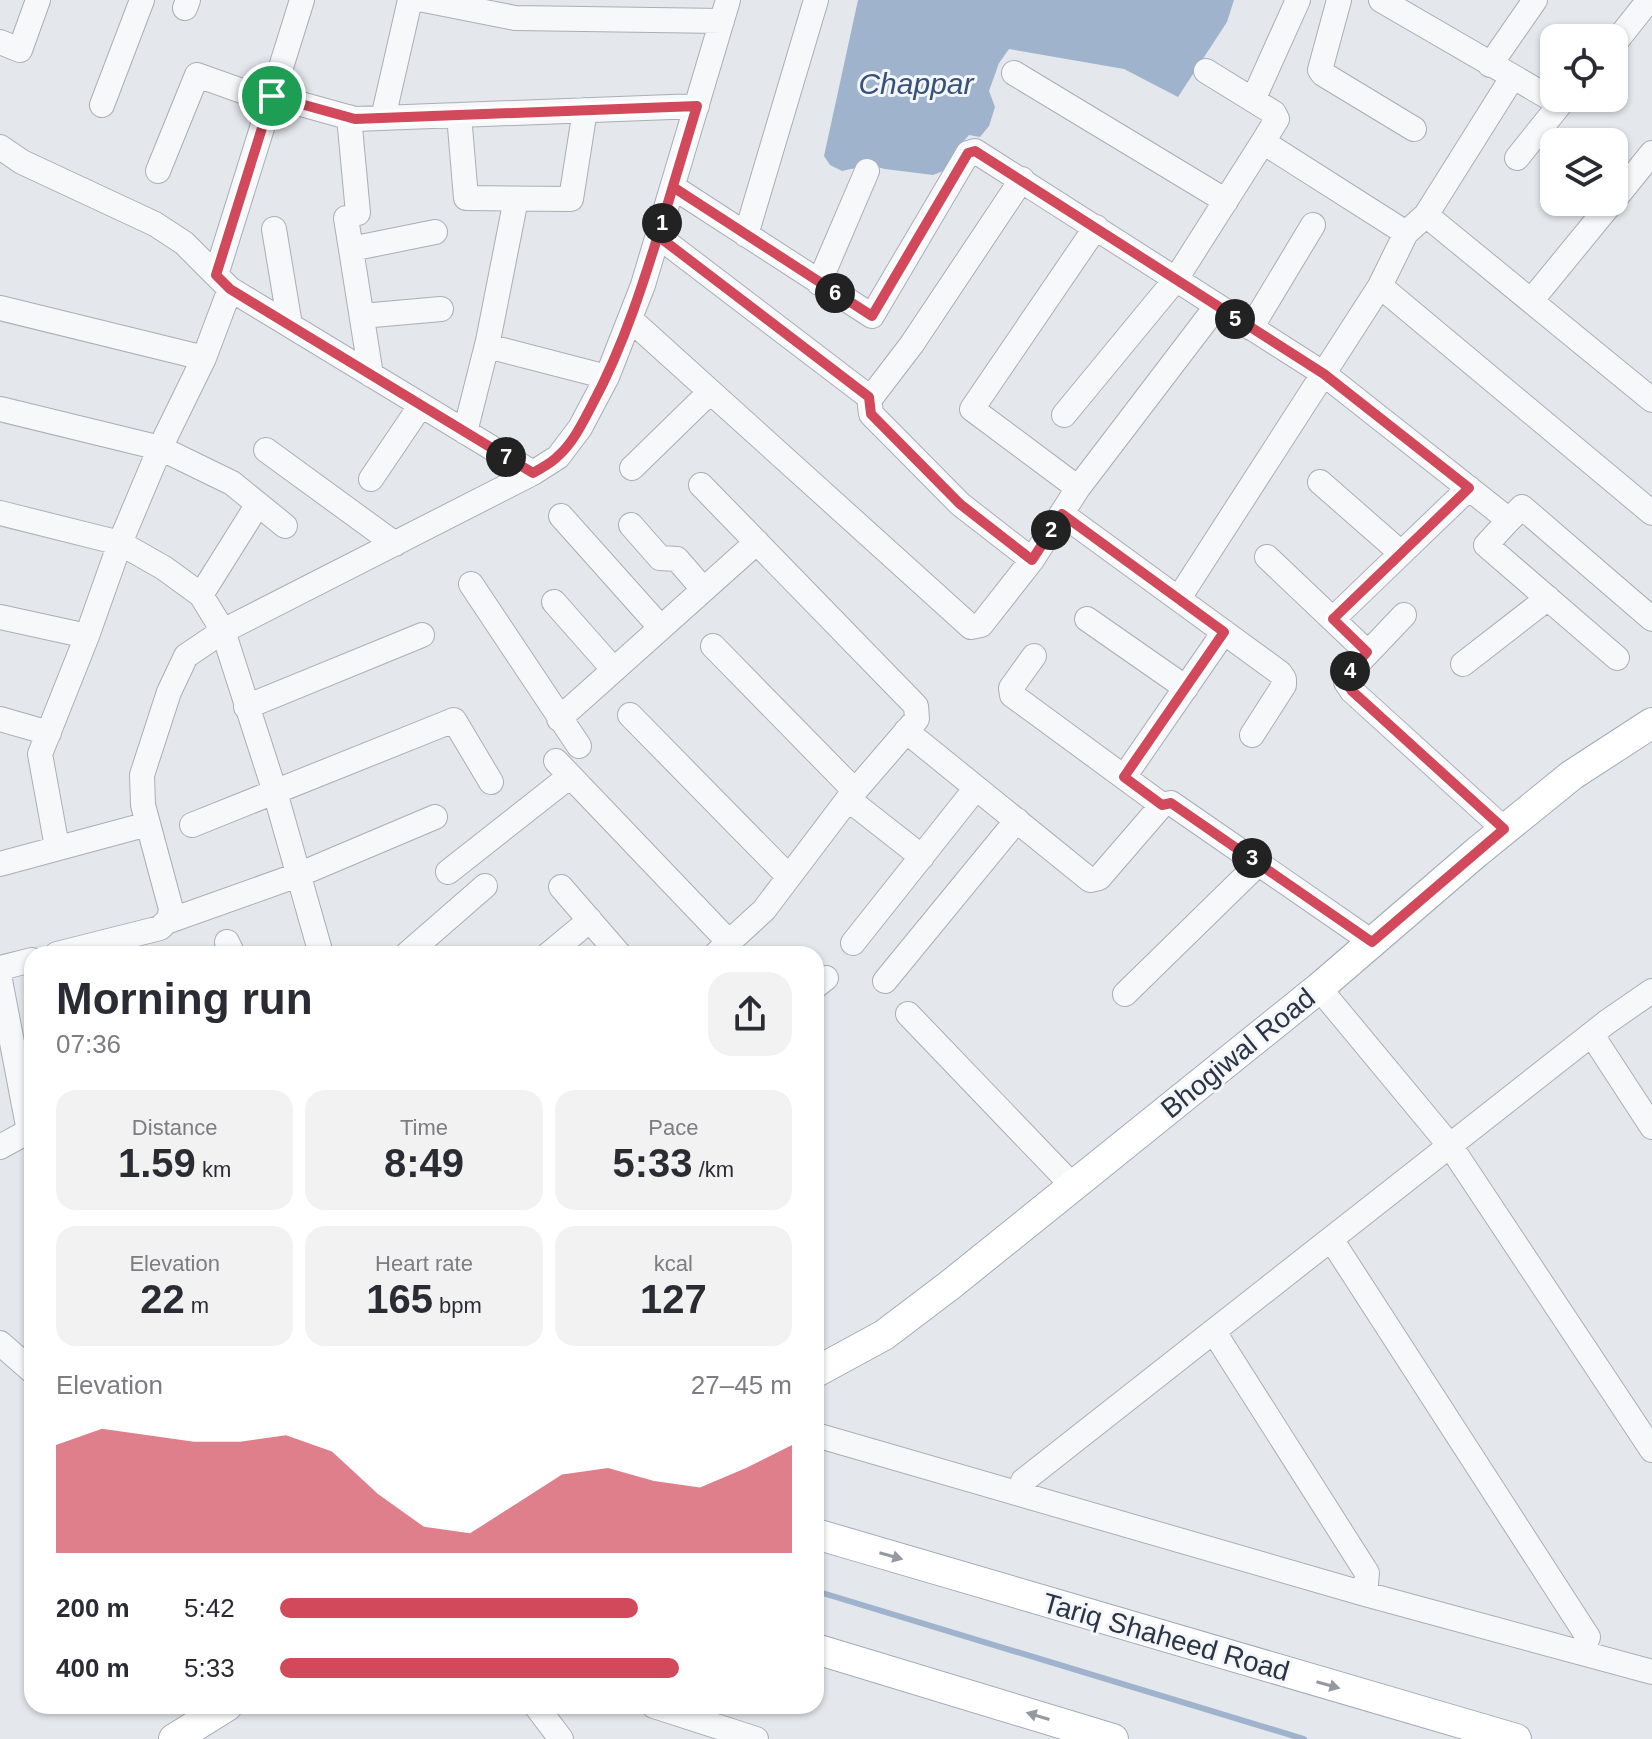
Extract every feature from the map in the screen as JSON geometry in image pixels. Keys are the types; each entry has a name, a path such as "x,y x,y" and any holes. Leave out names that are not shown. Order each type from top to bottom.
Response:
{"main road":[{"name":"Bhogiwal Road","path":"824,1368 884,1335 1319,988 1504,829 1572,775 1652,723"},
{"name":"Tariq Shaheed Road","path":"824,1537 1439,1729 1516,1739"},
{"path":"824,1651 1113,1739"},
{"path":"191,1735 217,1714"}],"street":[{"path":"0,42 20,50 38,0"},
{"path":"102,105 142,0"},
{"path":"57,847 40,754 120,543 160,448 204,358 271,99 302,0"},
{"path":"383,118 410,0"},
{"path":"89,946 160,928 171,909 143,805 142,775 169,692 186,656 223,631 533,473 558,457 580,428 607,377 630,319 725,10 509,8 424,0"},
{"path":"746,235 816,0"},
{"path":"1253,100 1298,0"},
{"path":"1339,0 1320,70 1414,129"},
{"path":"1381,0 1418,9 1490,65 1540,91"},
{"path":"1490,65 1535,0"},
{"path":"1628,26 1649,0"},
{"path":"1064,415 1176,279 1263,142 1276,116 1206,71"},
{"path":"1014,73 1226,201"},
{"path":"158,171 197,75 271,99 349,117 697,106"},
{"path":"1179,598 1380,286 1406,233 1426,215 1512,78"},
{"path":"459,115 466,198 571,199 585,110"},
{"path":"1517,158 1553,112"},
{"path":"349,117 351,249 371,375"},
{"path":"1263,142 1406,233"},
{"path":"0,147 45,174 155,224 184,243 223,282 533,473"},
{"path":"673,187 872,316 968,153 975,151 1324,374 1509,520"},
{"path":"1628,183 1652,153"},
{"path":"819,283 867,171"},
{"path":"1022,179 912,344 870,399 871,414 960,504 1032,560"},
{"path":"465,432 488,341 516,199"},
{"path":"1426,215 1652,400"},
{"path":"1531,301 1601,216"},
{"path":"1251,328 1313,225"},
{"path":"1078,488 972,409 1096,227"},
{"path":"274,229 290,325"},
{"path":"351,249 435,232"},
{"path":"658,236 870,399"},
{"path":"1380,286 1652,513"},
{"path":"630,319 971,627 981,625 1032,560 1078,488 1216,307"},
{"path":"0,308 204,358"},
{"path":"362,316 441,309"},
{"path":"488,341 487,346 607,377"},
{"path":"632,468 710,392"},
{"path":"371,479 421,405"},
{"path":"0,409 160,448 232,483 285,526"},
{"path":"266,450 395,544"},
{"path":"1320,482 1401,553"},
{"path":"701,485 916,706 917,719 851,794 764,910 724,946"},
{"path":"1333,619 1469,488"},
{"path":"201,595 258,504"},
{"path":"1617,658 1486,545 1522,507 1652,619"},
{"path":"0,513 120,543 164,568 201,595 223,631 275,792 319,946"},
{"path":"1062,514 1280,673 1284,685 1252,735"},
{"path":"561,516 661,628"},
{"path":"631,525 662,559 677,559 703,589"},
{"path":"559,719 757,542"},
{"path":"1267,557 1367,652"},
{"path":"471,584 579,746"},
{"path":"1463,664 1548,598"},
{"path":"554,602 614,670"},
{"path":"1404,615 1346,676 1346,682 1352,691 1504,829"},
{"path":"0,617 87,636"},
{"path":"1087,619 1186,688"},
{"path":"1124,777 1224,632"},
{"path":"246,707 422,635"},
{"path":"713,646 851,794 922,857"},
{"path":"1034,656 1011,688 1012,695 1162,805"},
{"path":"630,715 789,877"},
{"path":"0,719 49,733"},
{"path":"192,825 454,720 491,782"},
{"path":"906,731 1090,880 1095,880 1162,805 1171,803 1372,942"},
{"path":"448,872 563,768 720,946"},
{"path":"853,943 976,788"},
{"path":"166,922 298,875 435,817"},
{"path":"885,981 1017,820"},
{"path":"0,864 148,824"},
{"path":"1125,994 1259,863"},
{"path":"416,946 485,886"},
{"path":"561,887 612,946"},
{"path":"559,946 590,920"},
{"path":"0,968 24,962"},
{"path":"0,980 24,1075"},
{"path":"1319,988 1451,1147 1652,1450"},
{"path":"1019,1493 1023,1481 1652,991"},
{"path":"908,1014 1073,1186"},
{"path":"1592,1035 1652,1127"},
{"path":"0,1147 24,1135"},
{"path":"1331,1239 1588,1637 1582,1652"},
{"path":"1214,1332 1367,1573 1365,1594"},
{"path":"0,1343 24,1357"},
{"path":"824,1437 1365,1594 1652,1672"},
{"path":"542,1714 561,1739"},
{"path":"679,1714 756,1739"}],"water":[{"name":"Chappar","path":"858,0 1234,0 1227,22 1178,97 1124,69 1009,49 999,63 989,91 995,107 989,126 980,137 969,135 960,145 965,156 951,168 933,175 869,165 842,171 830,165 824,156"}],"waterway":[{"path":"824,1593 1304,1739"}],"route":[{"path":"272,96 216,275 230,289 533,473 558,457 580,428 607,377 643,285 658,236 673,187 872,316 968,153 975,151 1324,374 1469,488 1333,619 1367,652 1346,676 1352,691 1504,829 1372,942 1171,803 1162,805 1124,777 1224,632 1062,514 1032,560 960,504 871,414 869,397 658,236 697,106 355,119 272,96"}]}
